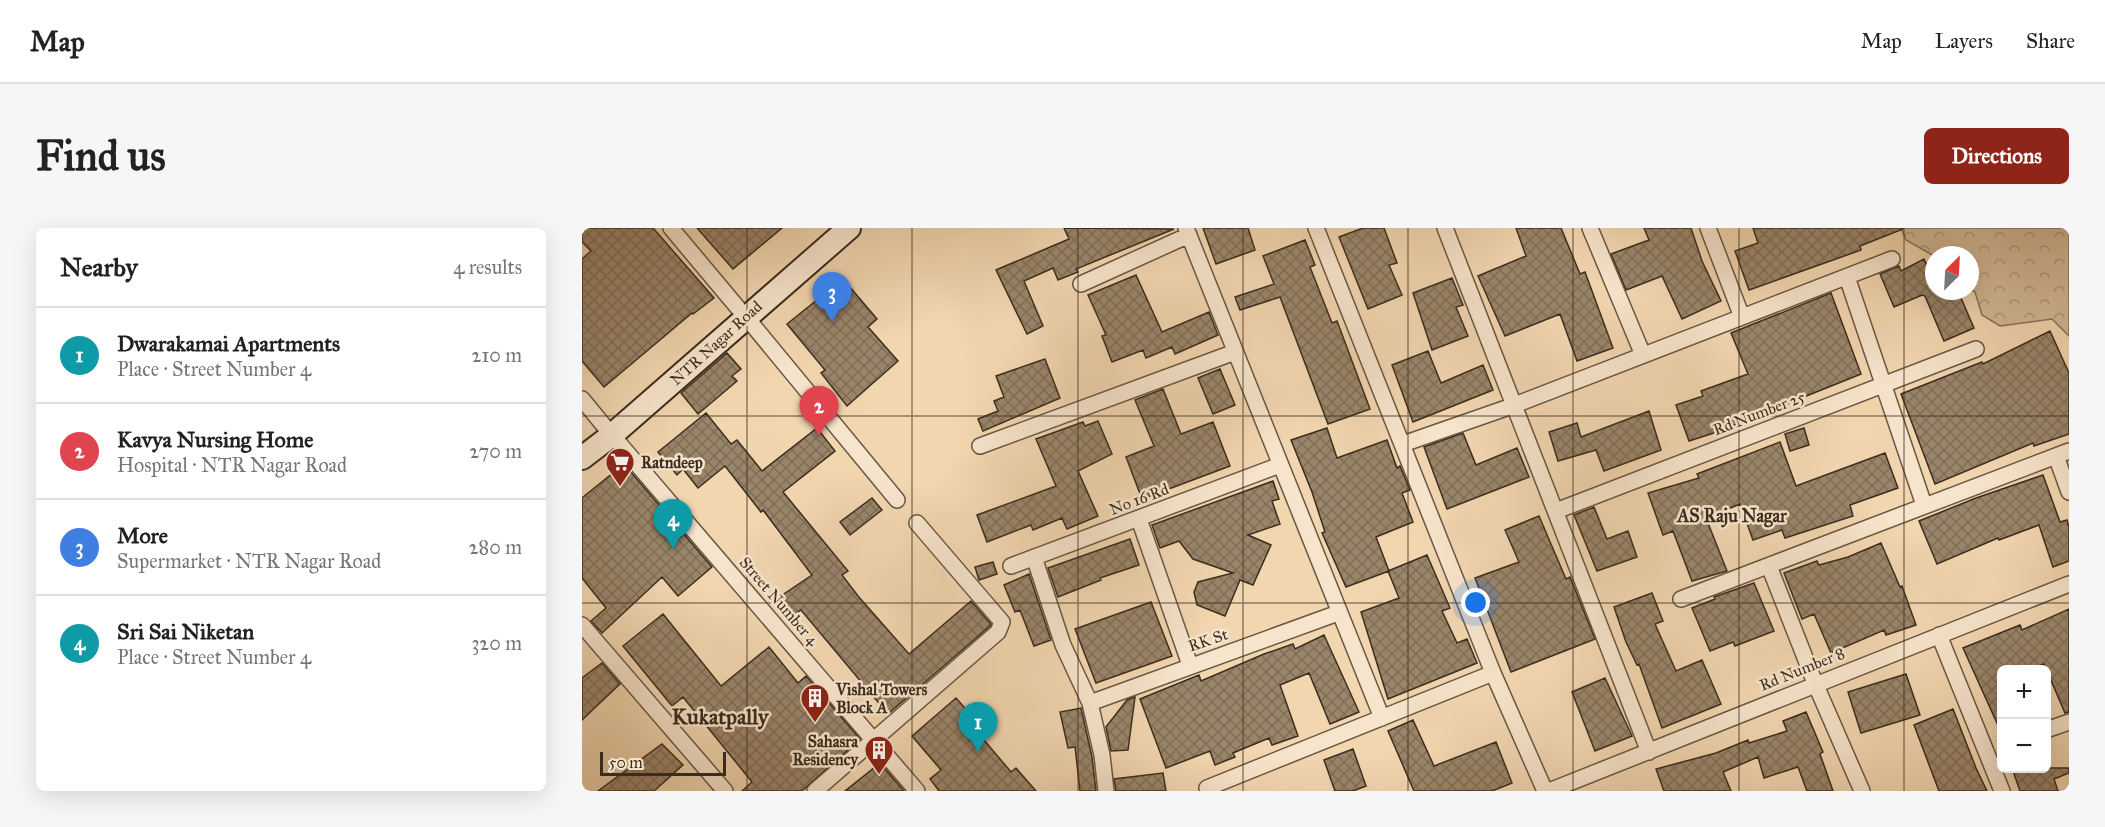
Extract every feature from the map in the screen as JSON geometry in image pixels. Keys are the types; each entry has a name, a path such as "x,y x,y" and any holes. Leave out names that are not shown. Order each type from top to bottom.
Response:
{"main road":[{"name":"NTR Nagar Road","path":"582,458 609,431 742,313 829,228"},
{"name":"NTR Nagar Road","path":"742,313 849,228"},
{"name":"NTR Nagar Road","path":"582,444 609,431"}],"street":[{"path":"671,228 897,500"},
{"path":"1316,228 1493,673 1545,791"},
{"path":"1445,228 1512,406 1556,511 1649,752"},
{"path":"1590,228 1643,355"},
{"path":"1708,228 1742,317"},
{"path":"1081,284 1188,232 1338,613 1382,718"},
{"path":"1403,444 1512,406 1892,259"},
{"path":"1847,277 1924,505"},
{"name":"Rd Number 25","path":"1556,511 1976,349"},
{"path":"980,446 1235,352"},
{"name":"Street Number 4","path":"582,399 875,739 917,791"},
{"path":"1681,599 2063,454 2069,492"},
{"name":"No 16 Rd","path":"1011,566 1280,465"},
{"path":"1138,519 1190,665"},
{"path":"816,791 998,632 1002,622 917,523"},
{"path":"1034,558 1063,645 1090,703 1102,755 1106,791"},
{"path":"1769,566 1815,683 1862,791"},
{"name":"Rd Number 8","path":"1550,791 1815,683 2069,584"},
{"name":"RK St","path":"1090,703 1338,613"},
{"path":"582,625 725,791"},
{"path":"1939,635 2002,791"},
{"path":"1208,791 1207,788 1493,673"},
{"path":"2051,728 2069,722"},
{"path":"1986,752 1997,748"}],"green space":[{"path":"1901,228 2069,228 2069,336 2052,319 2000,326 1982,315 1977,300 1979,246 1925,246 1925,251 1906,240"}],"building":[{"path":"582,228 653,228 714,298 692,313 604,387 582,361 582,259 591,251 582,242"},
{"path":"697,228 782,228 733,269"},
{"path":"1064,228 1174,229 1076,269 1078,272 1058,280 1053,268 1024,281 1043,326 1027,334 996,270 1069,239"},
{"path":"1203,228 1248,228 1255,250 1216,264"},
{"path":"1363,228 1384,228 1397,263 1389,265 1402,295 1368,309 1339,237"},
{"path":"1516,228 1561,228 1580,274 1585,272 1613,348 1577,361 1560,314 1505,336 1478,276 1526,256"},
{"path":"1644,228 1691,228 1702,261 1721,301 1682,319 1662,276 1626,290 1611,254 1649,240"},
{"path":"1753,228 1903,229 1860,246 1861,250 1749,290 1735,251 1758,243"},
{"path":"1305,240 1315,265 1310,267 1332,323 1337,321 1370,409 1328,424 1280,297 1240,310 1235,297 1274,284 1263,256"},
{"path":"1924,259 1925,296 1922,295 1894,307 1880,274 1899,266 1901,271"},
{"path":"1136,275 1162,332 1209,312 1218,335 1175,354 1172,347 1146,358 1143,350 1112,362 1102,336 1106,335 1088,295"},
{"path":"1452,278 1463,305 1456,307 1468,336 1432,350 1413,293"},
{"path":"843,279 877,319 868,327 898,361 847,406 821,373 825,370 787,324"},
{"path":"1831,293 1861,374 1689,441 1676,405 1703,396 1701,391 1748,374 1731,333"},
{"path":"1927,300 1962,300 1974,328 1944,341"},
{"path":"2050,331 2069,373 2069,434 2034,446 2033,443 1935,484 1901,394 1982,362 1983,364"},
{"path":"1428,351 1441,383 1483,365 1493,390 1413,422 1392,365"},
{"path":"727,353 741,369 732,376 737,381 698,414 681,393"},
{"path":"1045,359 1060,398 983,431 978,419 998,411 994,401 1004,397 996,376"},
{"path":"1220,369 1235,405 1213,414 1198,378"},
{"path":"1163,389 1181,434 1213,422 1230,466 1142,499 1126,457 1154,446 1135,400"},
{"path":"1649,411 1661,450 1604,471 1596,450 1558,461 1549,432 1577,423 1581,437"},
{"path":"706,413 731,444 737,440 762,471 817,428 835,451 783,492 848,571 842,575 858,596 909,654 971,601 991,624 990,626 888,714 801,610 791,617 778,598 812,575 763,510 761,512 725,466 698,488 683,469 677,475 658,452"},
{"path":"1098,421 1112,454 1078,471 1098,516 1067,529 1062,518 1033,530 1031,525 987,542 977,515 1056,486 1036,439 1083,422 1085,426"},
{"path":"1327,428 1337,458 1387,440 1397,468 1400,466 1410,490 1402,493 1413,522 1376,537 1389,571 1346,587 1322,533 1325,532 1312,492 1291,440"},
{"path":"1804,428 1809,445 1790,451 1785,434"},
{"path":"1463,433 1476,465 1517,448 1529,477 1447,509 1424,447"},
{"path":"1780,442 1796,486 1885,453 1898,488 1850,505 1853,516 1785,538 1782,530 1753,540 1740,504 1706,518 1727,571 1692,581 1673,531 1663,535 1648,493 1699,478 1697,474"},
{"path":"624,464 712,567 678,596 662,577 602,633 591,621 606,608 582,578 582,498"},
{"path":"2043,475 2060,522 2067,520 2069,561 2053,567 2039,525 1999,540 1998,538 1937,564 1919,521"},
{"path":"1273,481 1279,499 1272,501 1280,524 1248,535 1271,545 1253,585 1240,580 1225,616 1197,605 1194,592 1198,582 1233,573 1193,559 1179,541 1160,548 1152,525"},
{"path":"872,498 882,510 850,535 840,522"},
{"path":"1594,507 1607,539 1628,531 1637,557 1597,571 1574,515"},
{"path":"1539,516 1566,579 1570,577 1595,639 1511,672 1475,578 1519,562 1505,530"},
{"path":"1130,539 1139,565 1100,578 1101,580 1058,597 1048,568"},
{"path":"1881,543 1900,587 1902,586 1916,625 1886,635 1884,630 1831,653 1814,614 1802,619 1784,573 1817,561 1819,565 1848,557"},
{"path":"1427,555 1450,608 1442,611 1457,643 1467,639 1477,663 1388,699 1361,612 1399,598 1388,571"},
{"path":"993,562 997,574 979,580 975,567"},
{"path":"1029,574 1051,640 1034,646 1020,610 1015,612 1004,585"},
{"path":"1754,583 1774,631 1735,646 1733,642 1710,651 1692,608 1715,599 1714,597"},
{"path":"1652,593 1663,621 1655,624 1676,671 1702,660 1721,704 1662,728 1639,664 1637,665 1626,642 1614,607"},
{"path":"1151,602 1172,656 1096,683 1075,629"},
{"path":"2069,609 2069,712 2065,713 2051,680 2051,665 1997,665 1997,723 1963,648 2020,625 2022,630"},
{"path":"663,614 721,686 769,647 798,683 806,676 860,739 802,791 742,791 752,782 683,697 672,706 623,646"},
{"path":"1324,635 1359,712 1330,724 1309,673 1280,685 1298,736 1272,745 1269,738 1233,753 1235,757 1215,765 1210,751 1166,768 1140,699 1199,675 1201,681 1293,644 1295,649"},
{"path":"602,663 620,684 582,720 582,678"},
{"path":"1906,674 1920,715 1861,733 1848,692"},
{"path":"1605,678 1632,736 1595,751 1572,692"},
{"path":"1135,697 1128,750 1111,751 1106,727 1127,700"},
{"path":"956,698 978,723 973,727 1011,772 1016,768 1036,791 939,791 930,779 941,770 912,736"},
{"path":"1081,708 1092,757 1096,791 1080,791 1075,747 1068,748 1060,712"},
{"path":"1953,709 1987,791 1939,791 1914,725"},
{"path":"1806,712 1823,752 1820,754 1833,791 1807,791 1798,767 1764,778 1758,757 1723,772 1731,791 1664,791 1656,769 1716,753 1748,740 1749,743 1787,731 1783,721"},
{"path":"1413,720 1434,766 1496,742 1512,783 1492,791 1414,791 1388,731"},
{"path":"662,744 683,765 654,791 598,791"},
{"path":"1353,749 1366,786 1353,791 1335,791 1324,760"},
{"name":"Sahasra Residency","path":"880,763 904,791 845,791"},
{"path":"2051,768 2069,768 2069,773 2054,779 2058,791 2020,791 2014,773 2051,773"},
{"path":"1163,773 1166,791 1116,791 1114,779"}],"place":[{"name":"More","path":"832,322"},
{"name":"Kavya Nursing Home","path":"819,436"},
{"name":"Ratndeep","path":"620,488"},
{"name":"Sri Sai Niketan","path":"673,549"},
{"name":"Vishal Towers Block A","path":"815,724"},
{"name":"Dwarakamai Apartments","path":"978,752"},
{"name":"Sahasra Residency","path":"879,776"}],"district":[{"name":"AS Raju Nagar","path":"1732,516"},
{"name":"Kukatpally","path":"720,716"}]}
